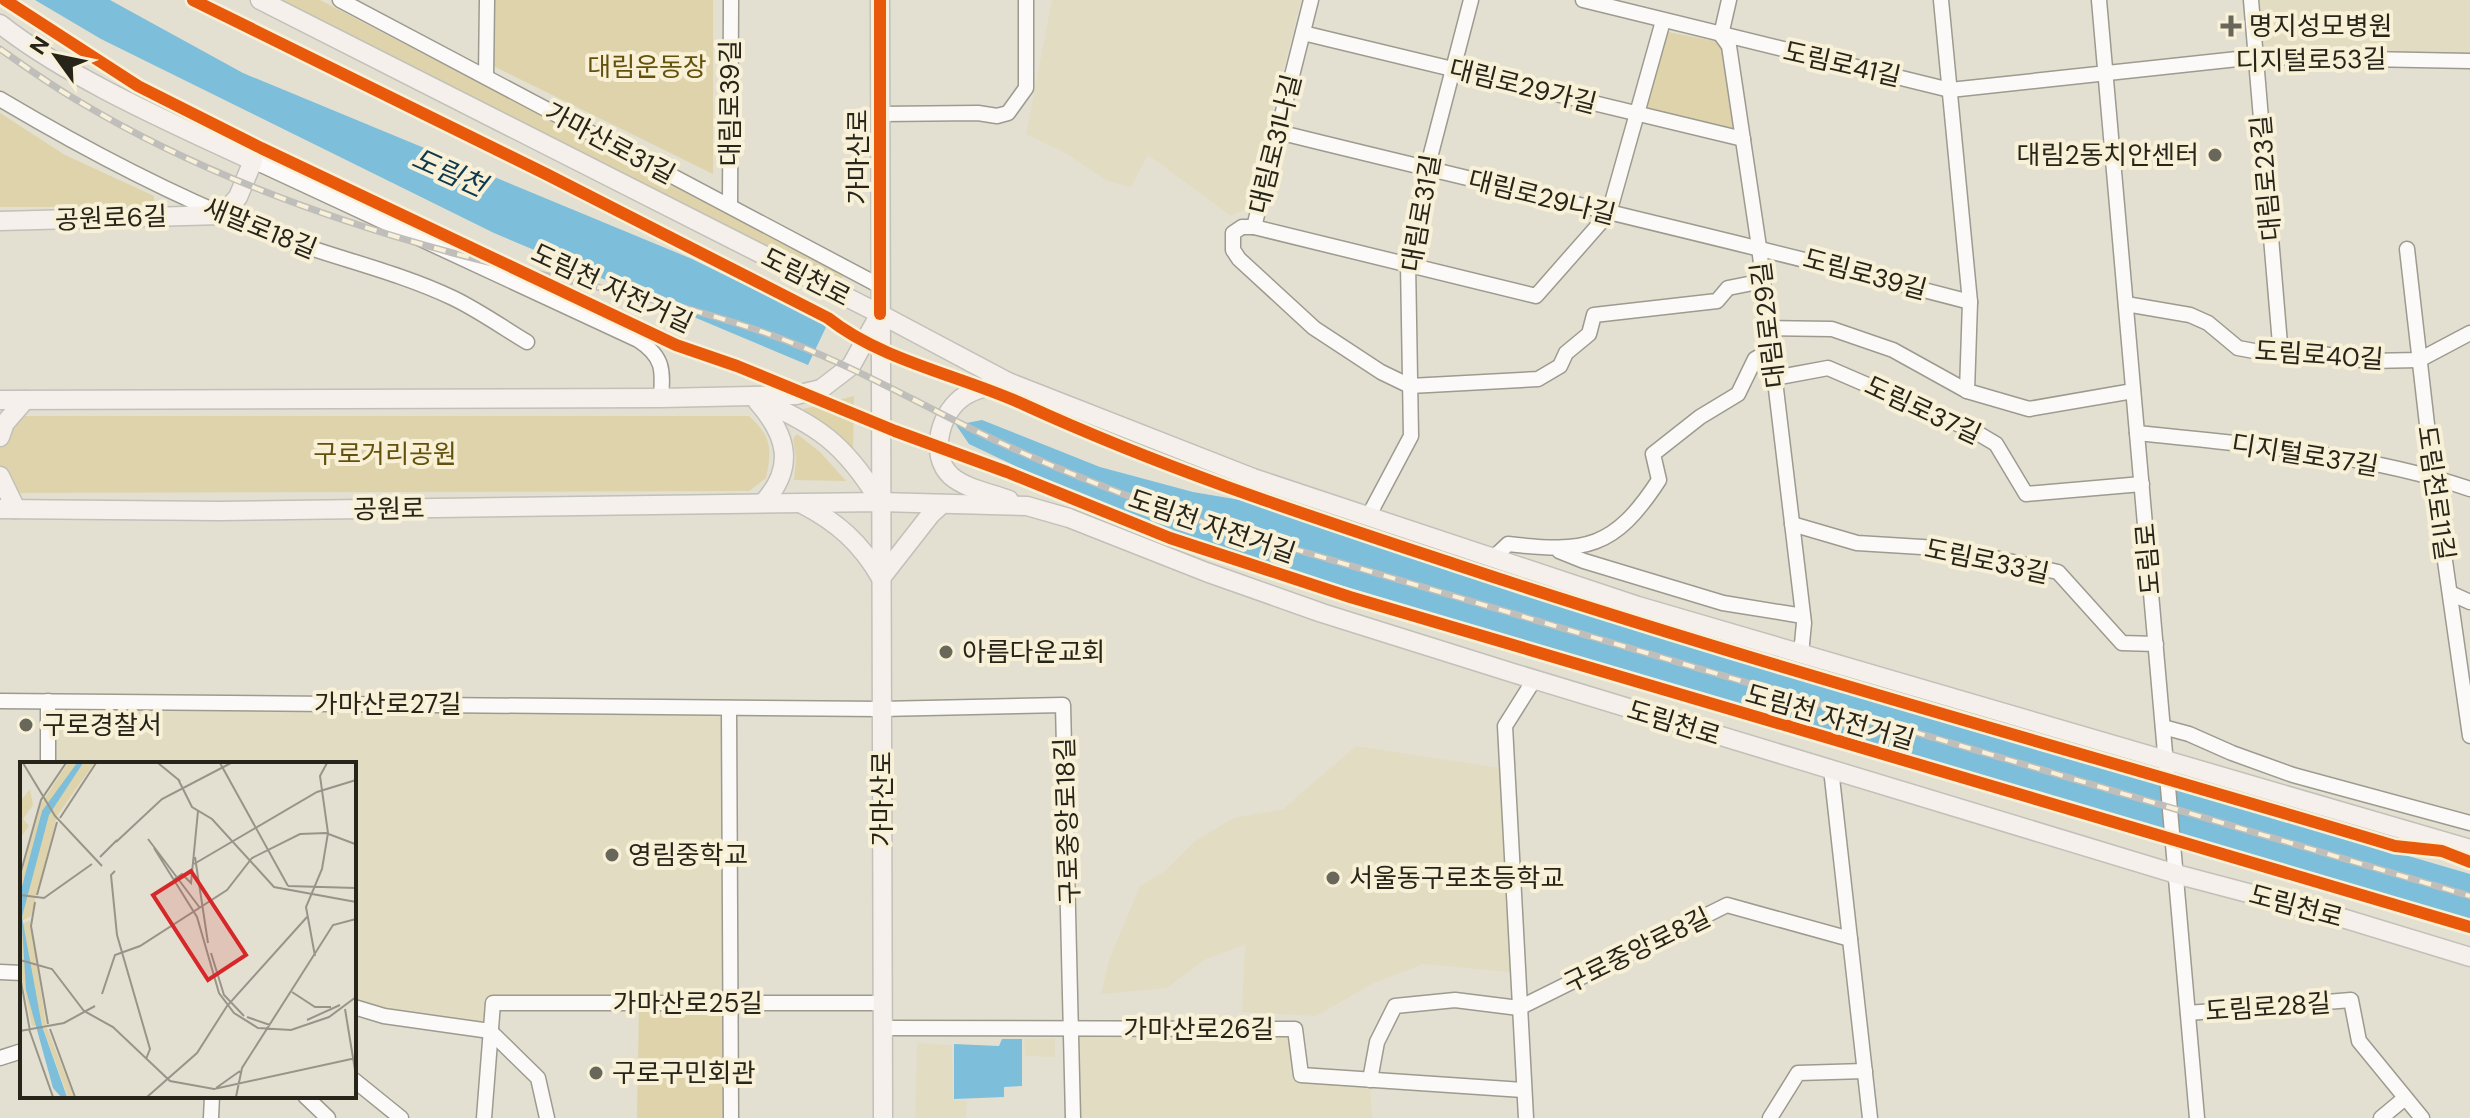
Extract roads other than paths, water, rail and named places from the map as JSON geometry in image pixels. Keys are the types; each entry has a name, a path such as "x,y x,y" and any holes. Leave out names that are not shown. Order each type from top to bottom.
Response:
{"main road":[{"name":"도림천로","path":"260,0 1008,382 1253,478 1638,606 2167,769 2470,849"},
{"name":"가마산로","path":"880,0 883,1118"},
{"path":"0,24 19,39 88,79 253,161 238,197 222,215"},
{"name":"공원로6길","path":"7,221 222,215"},
{"path":"0,236 7,221"},
{"path":"0,400 796,395 821,389 851,366 880,314"},
{"path":"1008,382 977,390 955,403 937,446 941,463 962,483 1027,506"},
{"path":"754,397 830,438 860,469 880,502"},
{"path":"754,397 778,428 785,457 778,487 763,503"},
{"path":"0,437 10,414 25,400"},
{"name":"공원로","path":"0,476 8,509 220,511 880,502"},
{"name":"도림천로","path":"880,502 1027,506 1069,518 1322,613 1534,680 2470,957"},
{"path":"799,503 844,530 864,550 881,578 942,504"}],"street":[{"name":"가마산로31길","path":"340,0 880,286"},
{"path":"486,77 487,0"},
{"name":"대림로39길","path":"730,206 731,0"},
{"path":"880,114 978,113 997,116 1008,113 1026,88 1026,0"},
{"name":"대림로31나길","path":"1311,0 1254,227 1536,296 1609,213"},
{"name":"대림로31길","path":"1368,517 1411,436 1408,263 1427,169 1471,0"},
{"name":"도림로41길","path":"1583,0 1950,90 2106,75"},
{"path":"1721,35 1729,0"},
{"name":"도림로39길","path":"1941,0 1970,302 1967,391"},
{"name":"도림로","path":"2099,0 2197,1118"},
{"name":"대림로23길","path":"2251,0 2281,356"},
{"path":"1609,213 1663,21"},
{"name":"대림로29가길","path":"1303,33 1743,139"},
{"name":"대림로29길","path":"1721,35 1729,46 1759,247 1803,616 1801,654"},
{"name":"디지털로53길","path":"2106,75 2256,57 2470,61"},
{"name":"새말로18길","path":"0,99 81,146 222,215 327,255 393,274 441,293 527,342"},
{"name":"대림로29나길","path":"1278,132 1759,247"},
{"path":"253,161 638,340 659,358 663,374 661,398"},
{"path":"1254,227 1242,227 1233,233 1233,250 1239,259 1314,328 1381,372 1410,386 1538,379 1560,366 1566,353 1589,334 1594,315 1717,301 1728,288 1763,281"},
{"name":"도림로39길","path":"1759,247 1970,302"},
{"name":"도림천로11길","path":"2407,249 2433,477 2470,736"},
{"name":"도림로40길","path":"2126,304 2190,315 2208,323 2238,348 2281,356 2322,354 2368,361 2419,360 2470,333"},
{"path":"1769,328 1832,329 1893,350 1967,391 2029,409 2133,391"},
{"path":"1493,558 1508,544 1555,549 1584,547 1619,529 1642,506 1659,480 1653,454 1700,417 1738,394 1755,359 1771,350"},
{"name":"도림로37길","path":"1774,378 1828,368 1974,431 1996,444 2026,494 2142,484"},
{"name":"디지털로37길","path":"2137,433 2275,448 2433,477 2470,489"},
{"name":"도림로33길","path":"1792,524 1857,543 1954,549 2058,572 2122,643 2156,644"},
{"path":"1555,549 1584,561 1723,603 1803,616"},
{"path":"2450,593 2470,602"},
{"path":"1526,1118 1505,726 1534,680"},
{"name":"가마산로27길","path":"0,701 881,709"},
{"path":"48,701 48,762"},
{"name":"구로중앙로18길","path":"881,709 1063,705 1073,1118"},
{"path":"729,708 731,1118"},
{"path":"2163,727 2189,734 2293,775 2470,823"},
{"path":"1831,769 1870,1118"},
{"name":"구로중앙로8길","path":"1519,1008 1727,905 1850,939"},
{"path":"0,972 20,973"},
{"path":"1370,1080 1377,1042 1395,1006 1455,1000 1519,1008"},
{"name":"도림로28길","path":"2188,1013 2351,1000 2359,1041 2422,1118"},
{"name":"가마산로25길","path":"490,1031 493,1003 883,1003"},
{"path":"356,1008 384,1016 490,1031 538,1078 547,1118"},
{"name":"가마산로26길","path":"882,1028 1295,1029 1301,1075 1523,1090"},
{"path":"484,1118 490,1031"},
{"path":"0,1058 20,1052"},
{"path":"1770,1118 1798,1073 1865,1071"},
{"path":"356,1082 401,1118"},
{"path":"211,1118 212,1098"},
{"path":"307,1098 328,1118"},
{"path":"2381,1118 2405,1098"}],"water":[{"name":"도림천","path":"35,0 110,0 243,73 692,259 827,325 808,365 494,233 101,39"},
{"path":"982,420 1100,467 1193,492 1240,500 1698,648 2470,874 2470,920 1598,664 1174,534 1045,480 969,444 956,425"},
{"path":"1002,1039 1022,1039 1022,1086 1004,1087 1004,1097 954,1099 954,1044 999,1046"}],"railway":[{"path":"0,49 59,90 124,127 261,190 356,224 453,253 682,307 786,340 842,364 1027,455 1179,515 2470,896"}],"place":[{"name":"명지성모병원","path":"2231,26"},
{"name":"대림2동치안센터","path":"2215,155"},
{"name":"아름다운교회","path":"946,652"},
{"name":"구로경찰서","path":"26,725"},
{"name":"영림중학교","path":"612,855"},
{"name":"서울동구로초등학교","path":"1333,878"},
{"name":"구로구민회관","path":"596,1073"}],"park label":[{"name":"대림운동장","path":"647,67"},
{"name":"구로거리공원","path":"385,454"}]}
